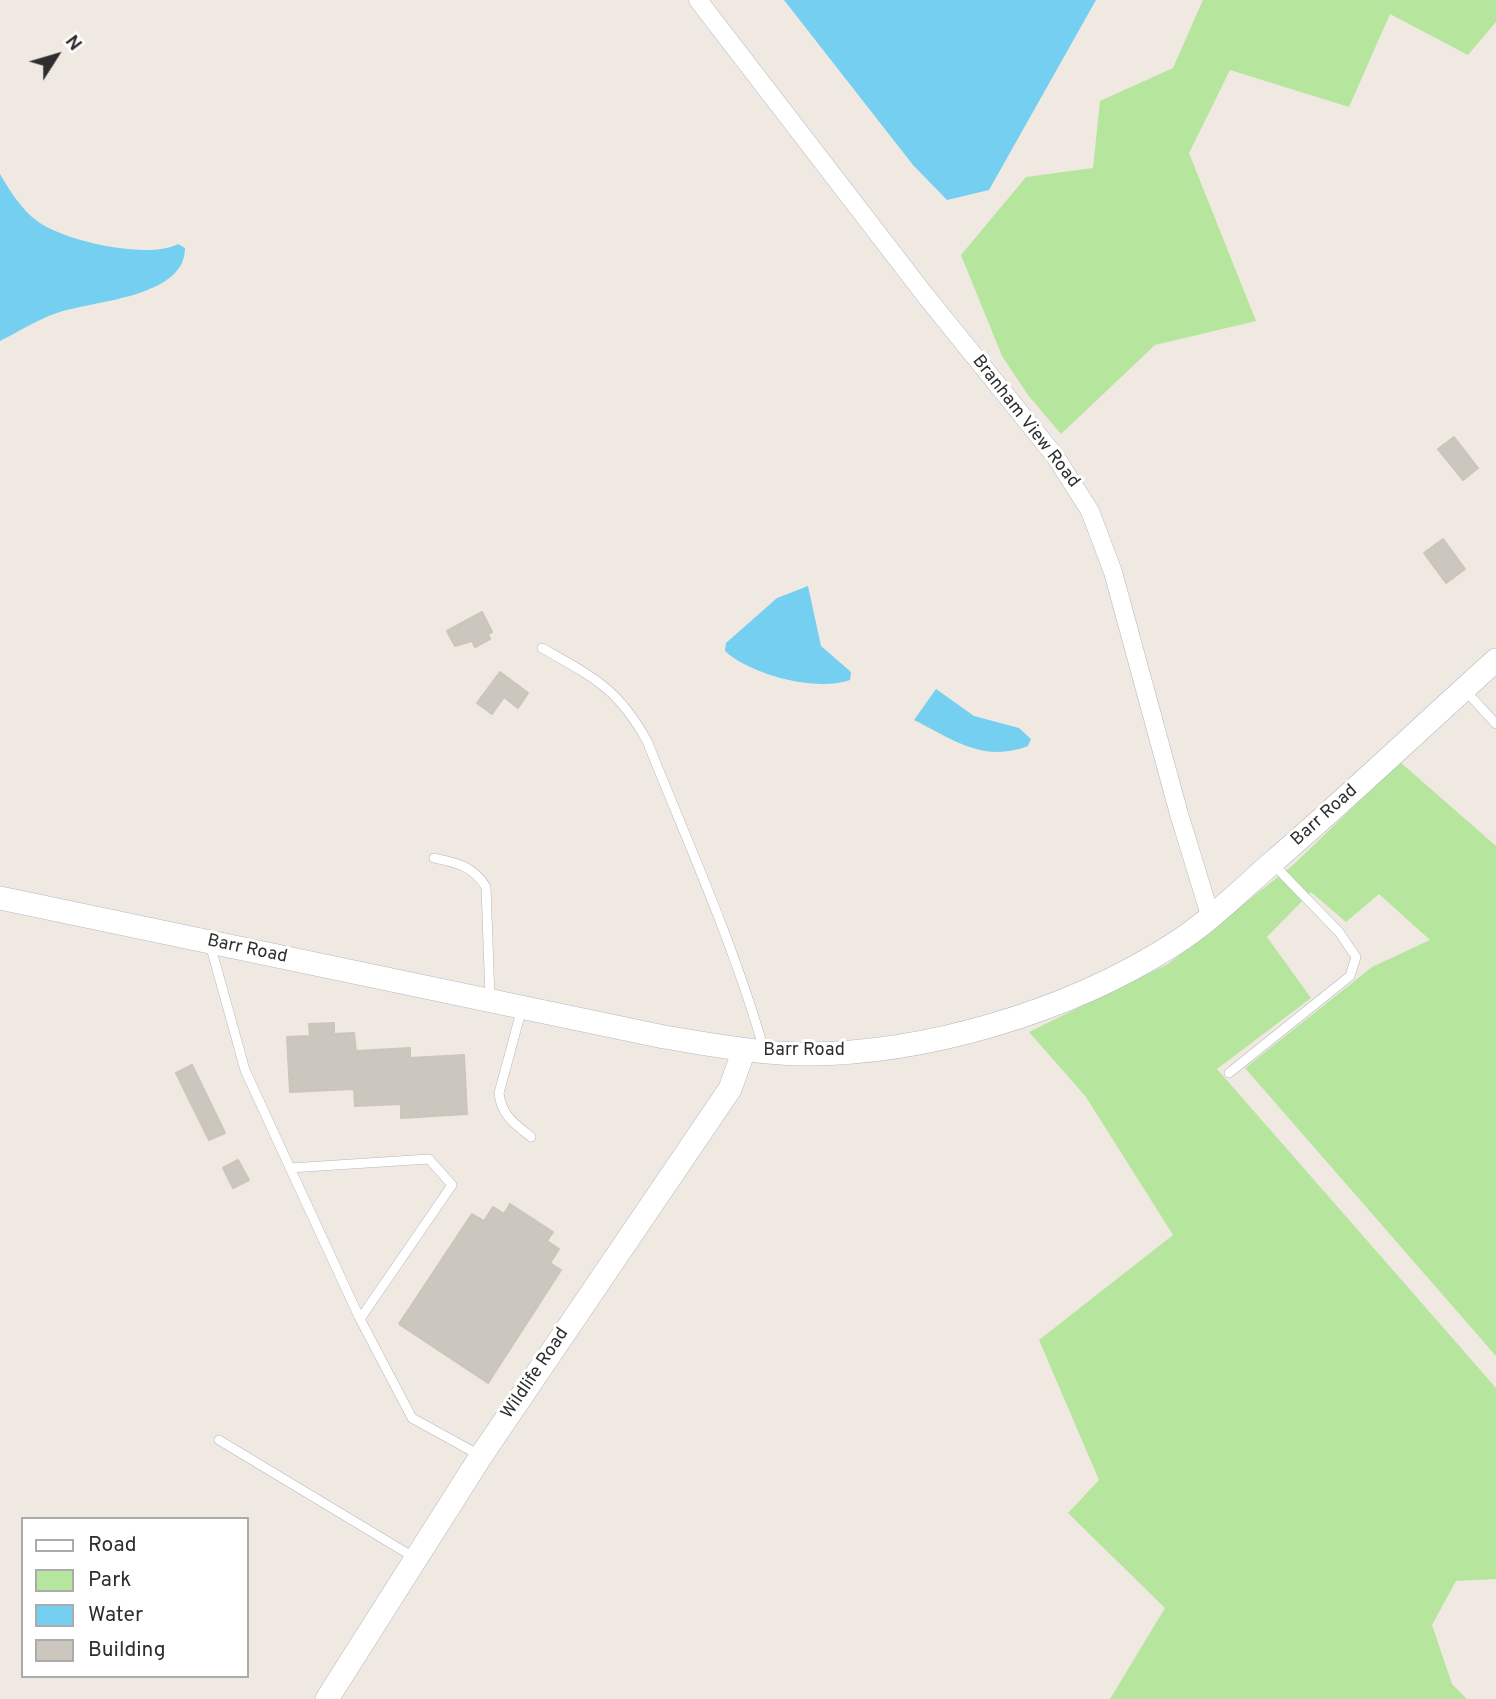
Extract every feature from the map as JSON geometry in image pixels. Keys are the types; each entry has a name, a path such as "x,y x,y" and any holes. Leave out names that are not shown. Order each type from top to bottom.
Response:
{"street":[{"name":"Branham View Road","path":"698,0 925,295 1055,456 1090,511 1113,572 1179,814 1210,915"},
{"name":"Barr Road","path":"0,898 490,1000 755,1051 850,1051 945,1037 1013,1020 1070,998 1173,945 1272,863 1496,660"},
{"name":"Wildlife Road","path":"327,1699 481,1456 755,1051"}],"lane":[{"path":"542,648 597,679 631,711 647,741 755,1013 755,1051"},
{"path":"1464,689 1496,724"},
{"path":"435,858 465,865 480,877 486,887 490,1000"},
{"path":"1229,1073 1350,976 1356,957 1339,932 1272,863"},
{"path":"209,942 245,1070 360,1319 412,1418 481,1456"},
{"path":"522,1006 499,1093 500,1106 509,1119 531,1137"},
{"path":"290,1168 429,1160 452,1185 360,1319"},
{"path":"219,1440 415,1558"}],"green space":[{"path":"1203,0 1496,0 1496,22 1468,55 1390,14 1349,107 1230,70 1189,153 1256,321 1155,345 1061,434 1028,395 1002,356 961,255 1026,177 1093,168 1100,101 1173,68"},
{"path":"1400,762 1496,846 1496,1356 1245,1068 1372,967 1430,940 1379,894 1346,922 1311,892 1267,937 1311,998 1217,1069 1496,1388 1496,1579 1456,1581 1432,1625 1452,1684 1467,1699 1110,1699 1165,1608 1068,1513 1099,1480 1039,1340 1173,1235 1086,1097 1029,1032 1168,964 1293,865"}],"water":[{"path":"784,0 1096,0 989,190 947,200 913,165"},
{"path":"0,174 26,211 50,228 86,241 127,249 147,250 178,244 185,248 181,265 170,278 153,288 54,314 0,341"},
{"path":"808,586 821,646 851,672 850,680 820,684 784,679 736,660 725,651 726,643 777,598"},
{"path":"936,689 974,716 1019,728 1031,739 1028,746 1012,751 983,751 914,720"}],"building":[{"path":"1454,437 1478,468 1463,480 1438,449"},
{"path":"1443,539 1465,569 1446,583 1424,553"},
{"path":"482,612 492,632 488,634 490,639 475,647 472,641 455,646 447,631"},
{"path":"500,672 528,693 518,708 504,697 492,714 477,703"},
{"path":"334,1023 334,1034 354,1033 356,1051 410,1048 410,1058 464,1055 467,1114 401,1118 401,1104 355,1106 354,1089 290,1092 287,1037 310,1036 309,1024"},
{"path":"192,1065 225,1133 209,1140 176,1073"},
{"path":"238,1160 249,1180 233,1188 223,1168"},
{"path":"510,1204 553,1232 547,1241 559,1249 550,1263 561,1270 488,1383 399,1324 472,1214 484,1221 493,1207 504,1214"}]}
